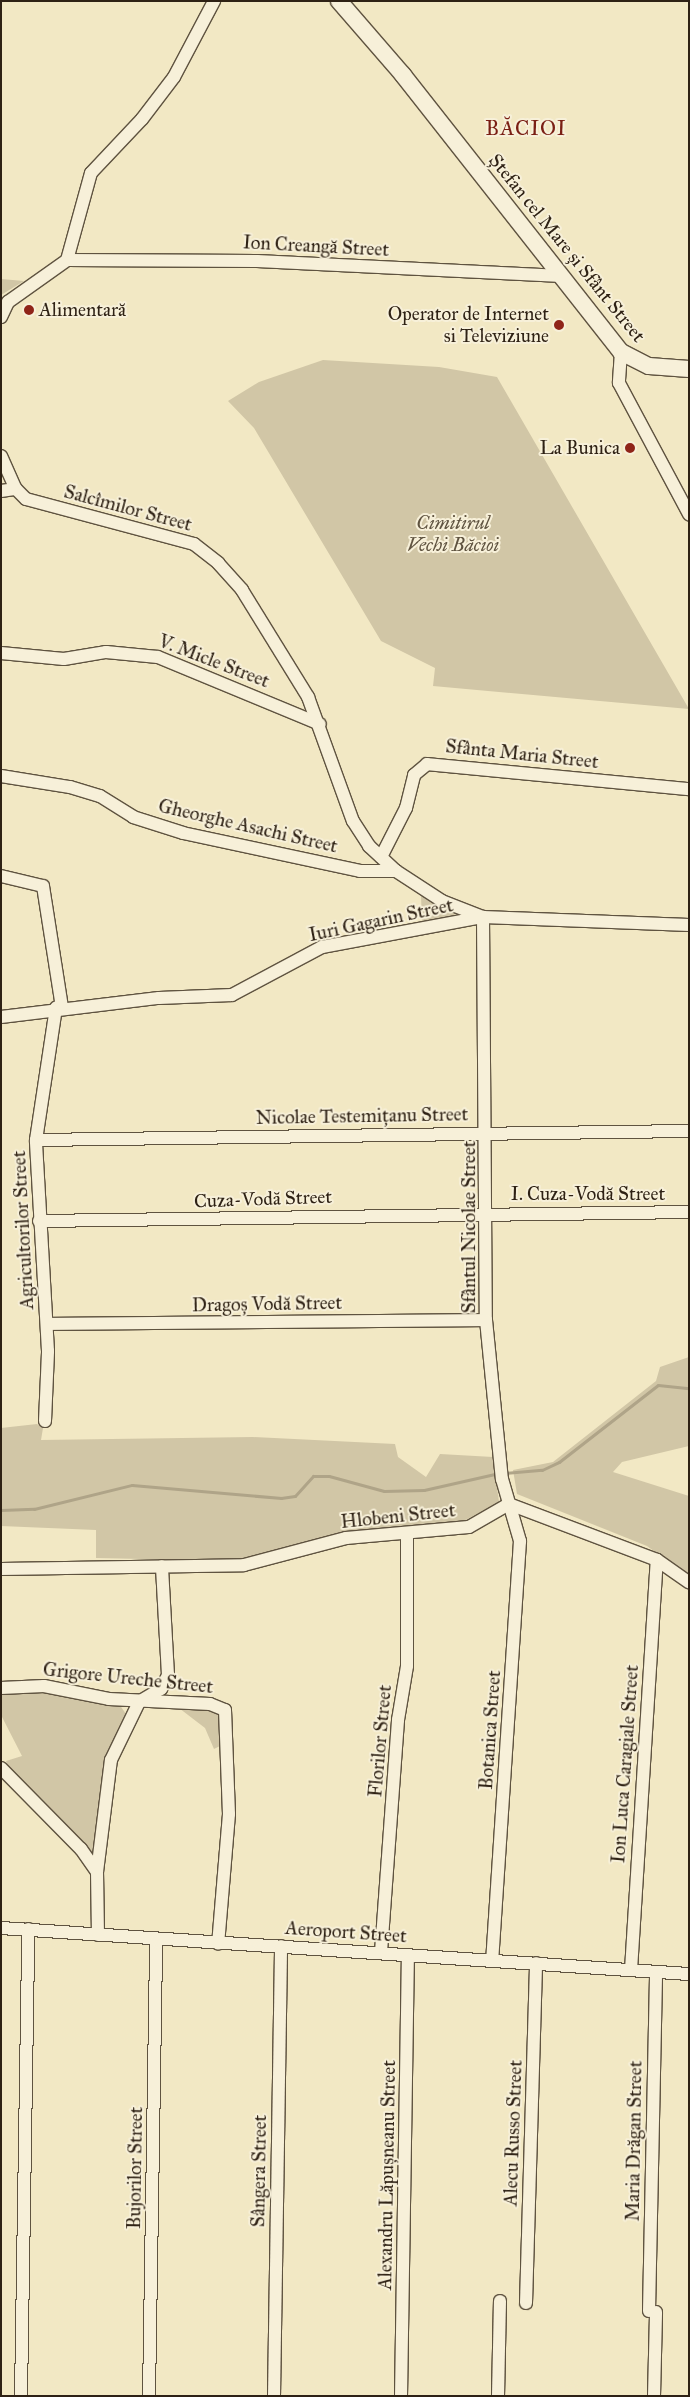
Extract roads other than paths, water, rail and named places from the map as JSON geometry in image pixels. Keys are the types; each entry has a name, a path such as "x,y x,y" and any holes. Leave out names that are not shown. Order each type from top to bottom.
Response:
{"main road":[{"name":"Ștefan cel Mare și Sfânt Street","path":"339,1 403,75 621,352 649,366 689,369"}],"street":[{"path":"1,317 8,302 68,260 90,173 142,119 174,77 214,1"},
{"name":"Ion Creangă Street","path":"68,260 257,261 562,276"},
{"path":"621,352 619,383 689,514"},
{"path":"1,490 16,489 3,465"},
{"name":"Salcîmilor Street","path":"16,489 46,506 194,544 218,563 265,626 320,724 353,822 381,857"},
{"name":"V. Micle Street","path":"1,653 64,659 106,652 158,657 320,724"},
{"name":"Sfânta Maria Street","path":"381,857 406,808 414,775 427,764 689,789"},
{"name":"Gheorghe Asachi Street","path":"1,776 70,786 100,796 133,817 184,833 360,872 396,871"},
{"path":"381,857 396,871 442,901 483,917"},
{"name":"Agricultorilor Street","path":"1,876 43,886 59,1008 36,1140 39,1220 47,1324 44,1421"},
{"name":"Iuri Gagarin Street","path":"1,1017 59,1008 232,995 322,947 483,917 689,926"},
{"name":"Sfântul Nicolae Street","path":"483,917 488,1132 486,1320 500,1466 509,1504"},
{"name":"Nicolae Testemițanu Street","path":"36,1140 488,1132 689,1131"},
{"name":"I. Cuza-Vodă Street","path":"488,1212 689,1212"},
{"name":"Cuza-Vodă Street","path":"39,1220 488,1212"},
{"name":"Dragoș Vodă Street","path":"47,1324 486,1320"},
{"path":"509,1504 656,1560 689,1582"},
{"name":"Hlobeni Street","path":"1,1569 244,1565 346,1538 469,1527 509,1504"},
{"name":"Botanica Street","path":"492,1960 520,1541 509,1504"},
{"name":"Florilor Street","path":"381,1952 398,1720 407,1666 406,1533"},
{"name":"Ion Luca Caragiale Street","path":"631,1970 656,1560"},
{"path":"98,1935 97,1872 111,1760 139,1702 161,1689 168,1675 162,1566"},
{"name":"Grigore Ureche Street","path":"1,1688 44,1686 139,1702 198,1702 225,1710 229,1814 218,1944"},
{"path":"1,1768 81,1849 97,1872"},
{"name":"Aeroport Street","path":"1,1928 156,1941 381,1952 689,1974"},
{"path":"21,2396 28,1929"},
{"name":"Bujorilor Street","path":"149,2396 156,1941"},
{"name":"Sângera Street","path":"274,2396 281,1946"},
{"name":"Alexandru Lăpușneanu Street","path":"401,2396 408,1955"},
{"name":"Alecu Russo Street","path":"526,2303 536,1963"},
{"name":"Maria Drăgan Street","path":"654,2396 652,2311 656,1972"},
{"path":"498,2396 500,2301"}],"waterway":[{"path":"505,1473 542,1470 559,1462 658,1385 689,1388"},
{"path":"1,1510 34,1509 132,1485 281,1498 295,1496 313,1476 329,1476 384,1491 424,1490 499,1473"}],"place":[{"name":"Alimentară","path":"29,310"},
{"name":"Operator de Internet si Televiziune","path":"559,325"},
{"name":"La Bunica","path":"630,448"}],"district":[{"name":"BĂCIOI","path":"526,128"}],"park label":[{"name":"Cimitirul Vechi Băcioi","path":"453,534"}]}
